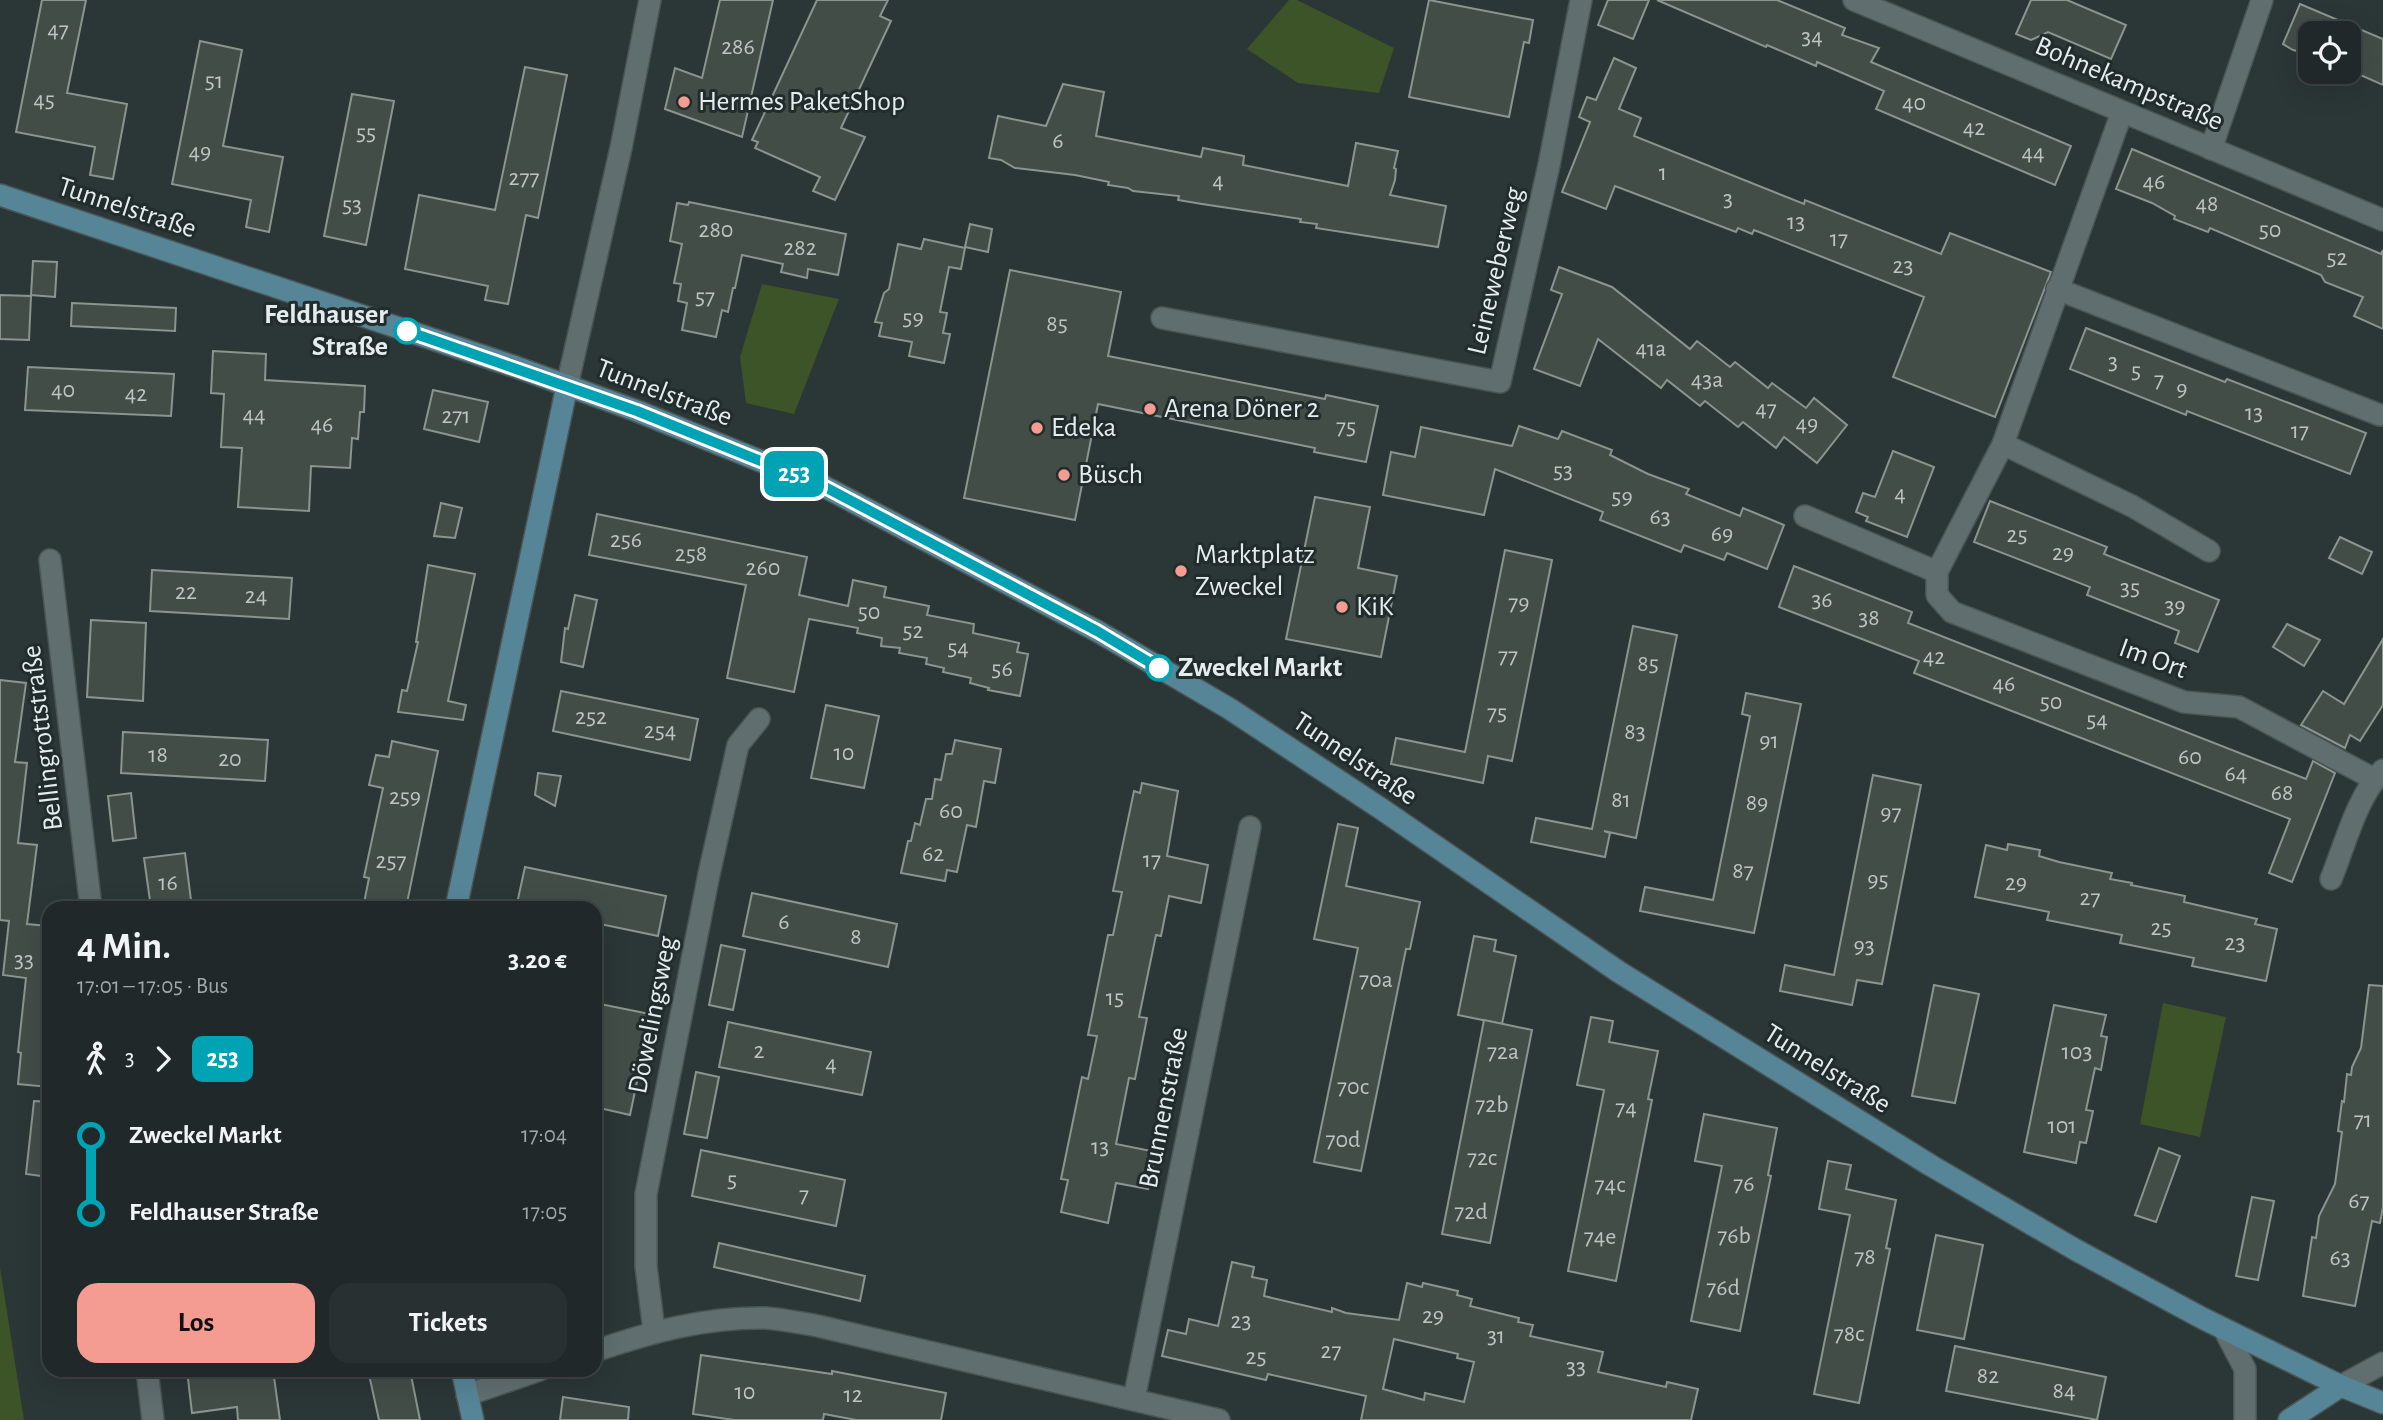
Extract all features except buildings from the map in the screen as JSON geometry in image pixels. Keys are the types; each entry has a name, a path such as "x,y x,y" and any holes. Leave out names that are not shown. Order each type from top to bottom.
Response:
{"street":[{"path":"457,901 567,386 621,148 650,0"},
{"name":"Leineweberweg","path":"1162,318 1500,382 1549,165 1581,0"},
{"name":"Bohnekampstraße","path":"1854,0 2383,220"},
{"path":"2211,149 2262,0"},
{"path":"1804,516 1937,572 2003,444 2122,112"},
{"name":"Tunnelstraße","path":"0,195 567,386 825,487 1097,631 1230,709 1380,808 1564,936 1741,1049 2067,1246 2224,1329 2383,1403"},
{"path":"2057,289 2380,415"},
{"path":"2003,444 2132,506 2209,551"},
{"name":"Bellingrottstraße","path":"50,560 90,901"},
{"name":"Im Ort","path":"1937,572 1937,595 1952,612 2184,702 2239,707 2378,775"},
{"name":"Döwelingsweg","path":"654,1331 646,1266 646,1194 709,874 738,745 759,719"},
{"path":"2331,878 2364,798 2378,775"},
{"name":"Brunnenstraße","path":"1134,1399 1250,827"},
{"path":"602,1349 654,1331 712,1319 767,1318 818,1326 1219,1420"},
{"path":"2224,1329 2245,1369 2245,1420"},
{"path":"2289,1420 2383,1363"},
{"path":"147,1377 153,1420"},
{"path":"463,1377 473,1420"},
{"path":"467,1395 520,1377"}],"green space":[{"path":"1289,0 1297,0 1394,48 1379,93 1298,83 1247,49"},
{"path":"762,284 839,299 794,414 746,403 740,357"},
{"path":"2163,1003 2226,1017 2200,1137 2140,1124"},
{"path":"0,1267 24,1420 0,1420"}],"bus line":[{"name":"253","path":"407,331 637,411 825,487 931,541 1097,631 1159,668"}],"place":[{"name":"Hermes PaketShop","path":"684,102"},
{"name":"Feldhauser Straße","path":"407,331"},
{"name":"Arena Döner 2","path":"1150,409"},
{"name":"Edeka","path":"1037,428"},
{"name":"Büsch","path":"1064,475"},
{"name":"Marktplatz Zweckel","path":"1181,571"},
{"name":"KiK","path":"1342,607"},
{"name":"Zweckel Markt","path":"1159,668"}]}
